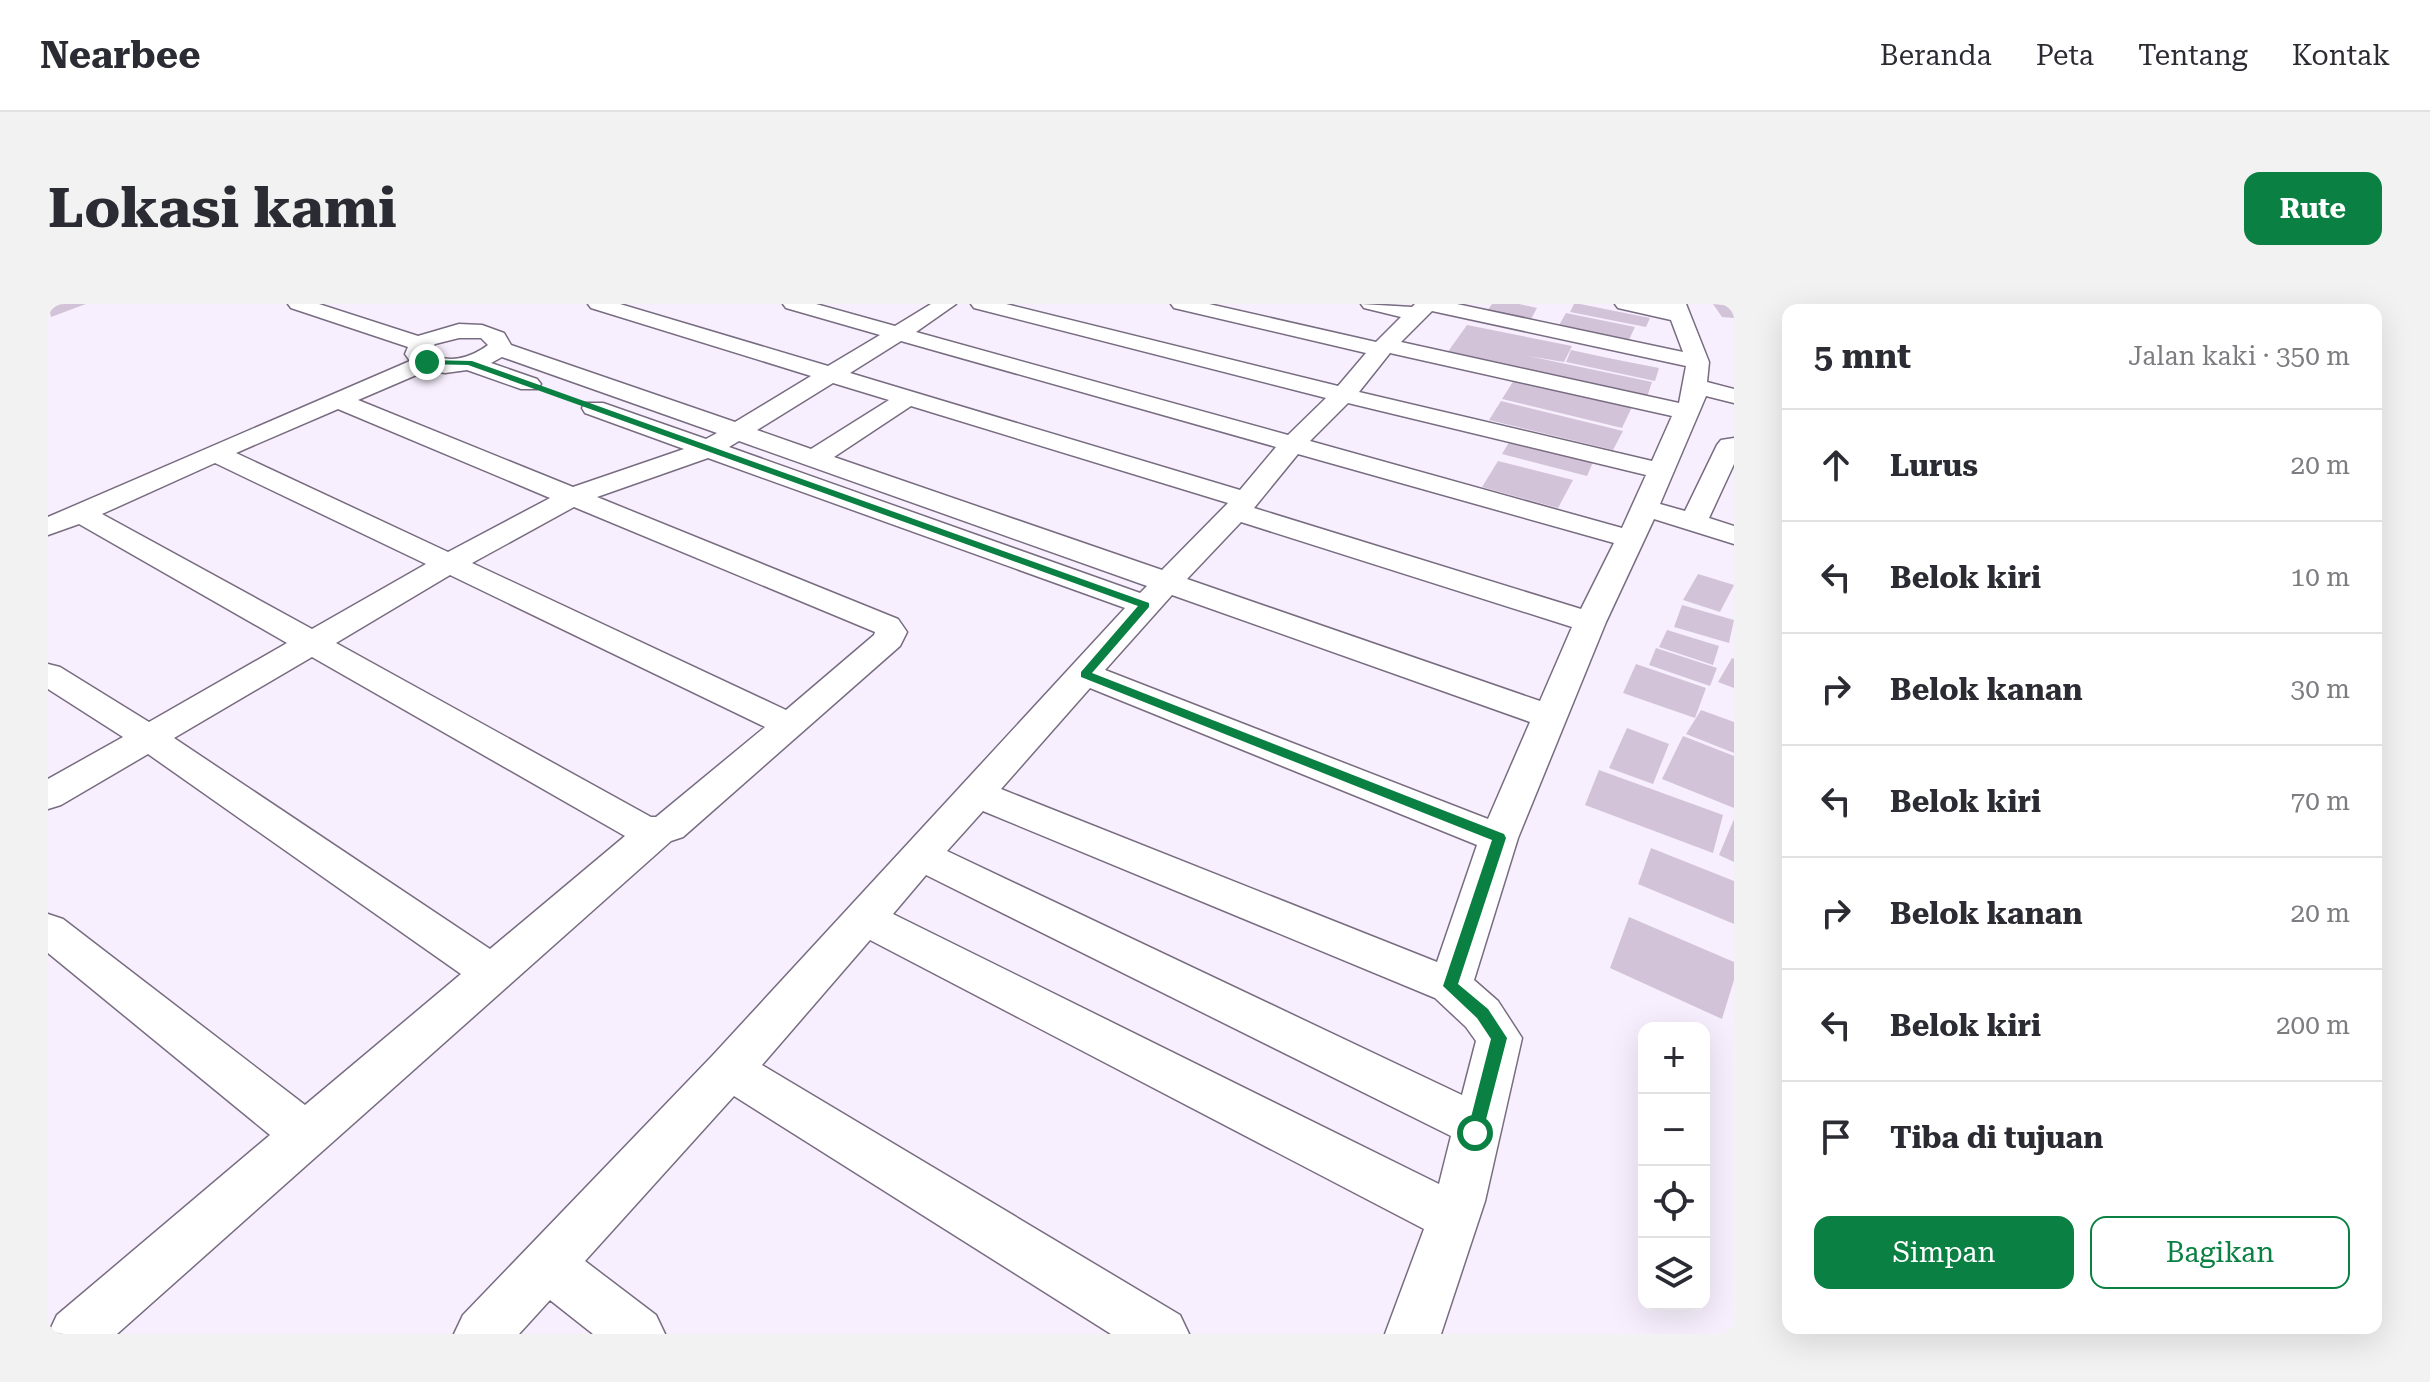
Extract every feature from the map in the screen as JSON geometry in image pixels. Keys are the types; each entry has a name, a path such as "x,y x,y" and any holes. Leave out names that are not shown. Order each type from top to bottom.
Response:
{"street":[{"path":"298,304 424,353 469,363 708,449 1550,717"},
{"path":"598,304 1240,505 1590,622"},
{"path":"793,304 1631,539"},
{"path":"48,796 448,564 572,497 708,449 946,304"},
{"path":"981,304 1660,471"},
{"path":"1181,304 1383,348 1694,386"},
{"path":"1371,304 1423,307 1734,396"},
{"path":"1450,986 1499,838 1590,622 1645,508 1694,386 1678,310 1625,304"},
{"path":"482,1334 729,1069 1293,444 1343,395 1423,307"},
{"path":"414,318 459,331 487,333 496,337 500,342 499,348"},
{"path":"48,527 339,401 459,331"},
{"path":"469,363 499,348 815,458 1157,593"},
{"path":"815,458 906,399"},
{"path":"76,1334 657,831 669,827 790,725 889,639 891,632 887,626 339,401"},
{"path":"1693,523 1733,443"},
{"path":"215,453 225,461 790,725"},
{"path":"1645,508 1734,535"},
{"path":"80,513 643,829 657,831"},
{"path":"48,674 148,737 492,973"},
{"path":"1085,674 1499,838"},
{"path":"978,794 1450,986 1482,1014 1499,1038 1455,1218 1413,1334"},
{"path":"920,855 1477,1125"},
{"path":"864,918 1455,1218"},
{"path":"48,930 306,1135"},
{"path":"729,1069 1161,1334"},
{"path":"547,1264 637,1334"}],"building":[{"path":"48,304 86,304 51,317"},
{"path":"1492,304 1537,308 1531,319 1487,311"},
{"path":"1574,304 1650,318 1646,327 1570,312"},
{"path":"1713,304 1734,306 1734,318 1722,317"},
{"path":"1566,313 1635,327 1628,342 1558,327"},
{"path":"1467,325 1572,346 1564,362 1528,356 1652,382 1647,397 1447,353"},
{"path":"1571,350 1659,368 1655,381 1566,362"},
{"path":"1514,380 1632,407 1622,428 1502,399"},
{"path":"1501,401 1623,431 1613,450 1489,420"},
{"path":"1511,439 1594,460 1587,476 1502,454"},
{"path":"1498,461 1573,480 1558,508 1482,487"},
{"path":"1698,574 1734,585 1720,612 1683,600"},
{"path":"1682,605 1734,620 1729,643 1674,627"},
{"path":"1667,630 1719,646 1713,665 1659,647"},
{"path":"1656,648 1717,668 1710,686 1649,665"},
{"path":"1734,659 1734,688 1718,682"},
{"path":"1636,664 1706,688 1695,718 1623,693"},
{"path":"1701,710 1734,722 1734,753 1686,734"},
{"path":"1627,728 1669,744 1653,784 1609,768"},
{"path":"1683,736 1734,756 1734,808 1662,779"},
{"path":"1599,770 1723,815 1713,853 1585,805"},
{"path":"1734,819 1734,862 1719,855"},
{"path":"1651,848 1734,881 1734,924 1638,884"},
{"path":"1629,917 1734,962 1734,980 1722,1019 1610,968"}],"route":[{"path":"427,362 439,365 469,363 1145,605 1085,674 1499,838 1450,986 1482,1014 1499,1038 1475,1133"}]}
